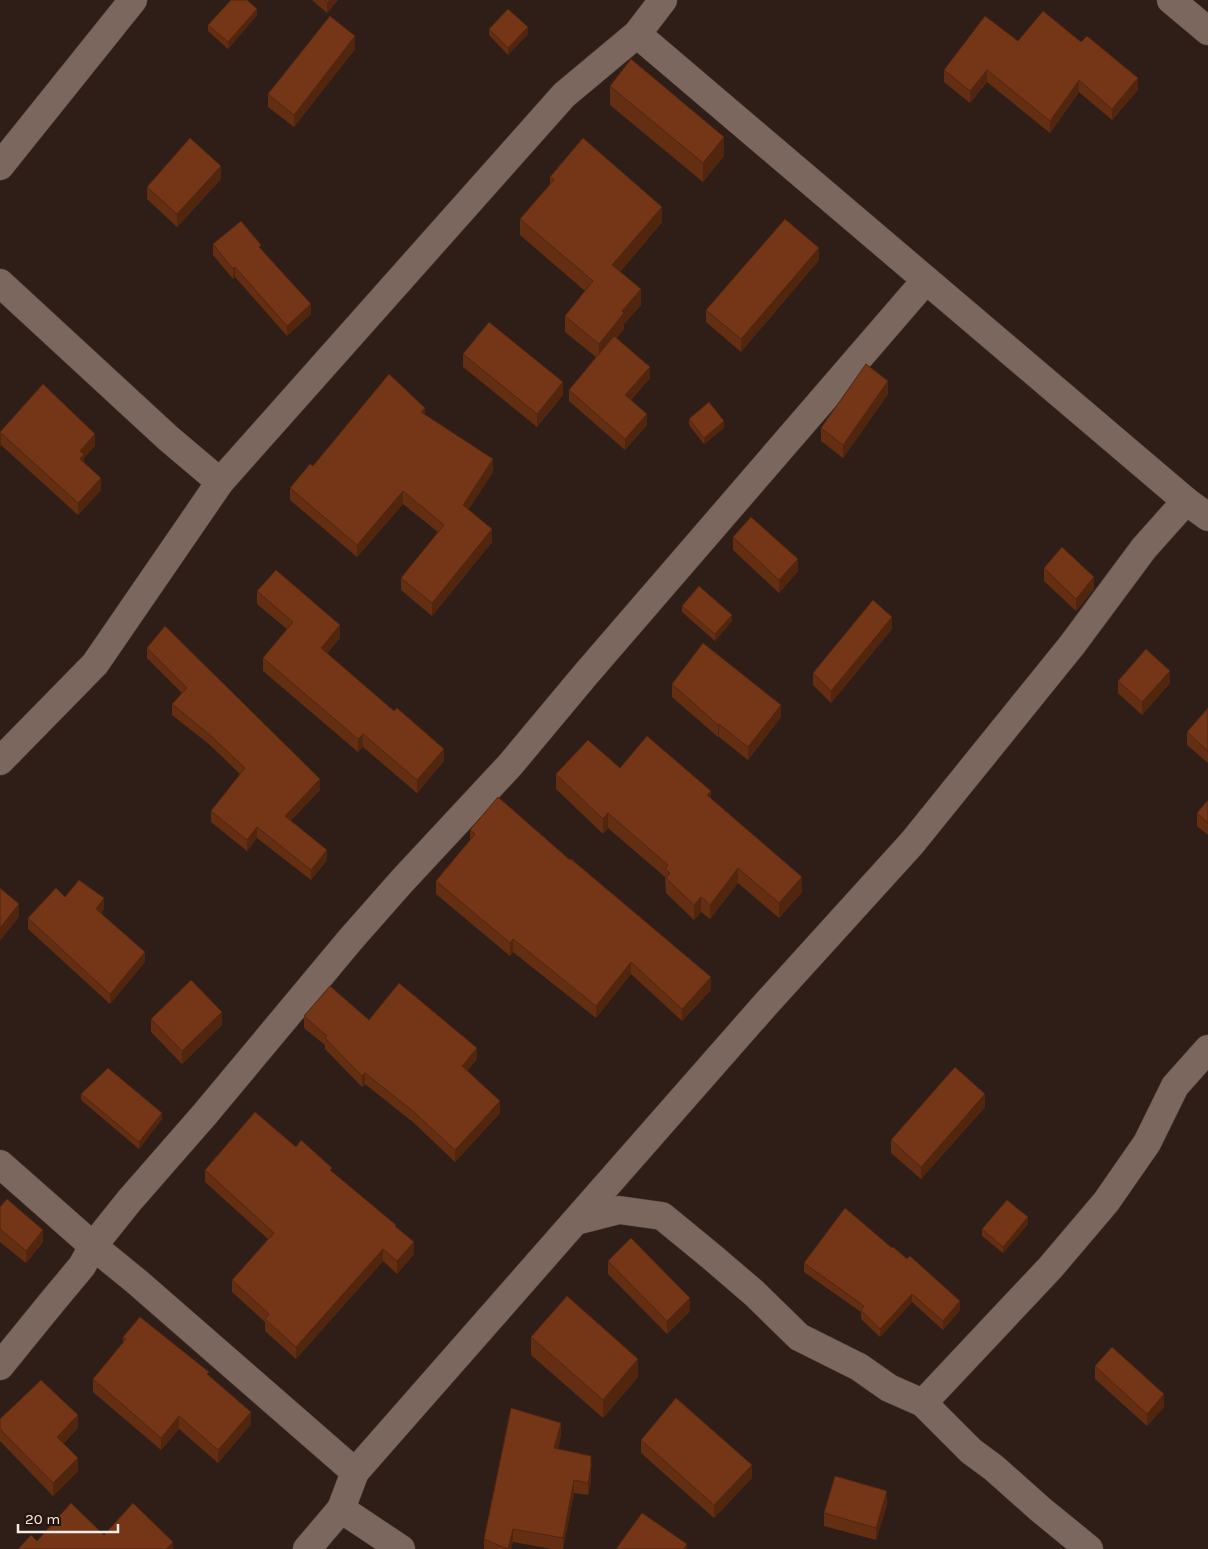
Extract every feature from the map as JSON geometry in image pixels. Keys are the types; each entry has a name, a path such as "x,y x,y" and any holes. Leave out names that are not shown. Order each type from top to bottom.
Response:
{"street":[{"path":"0,166 133,0"},
{"path":"0,761 95,664 220,482 564,95 637,34 663,0"},
{"path":"1171,0 1208,31"},
{"path":"637,34 1186,501 1208,517"},
{"path":"0,1366 82,1266 94,1246 129,1201 205,1114 395,888 510,765 586,674 926,280"},
{"path":"0,283 168,438 220,482"},
{"path":"307,1549 341,1509 356,1472 765,1005 912,843 1072,645 1144,548 1186,501"},
{"path":"923,1403 1050,1268 1106,1202 1147,1143 1175,1086 1208,1049"},
{"path":"0,1164 356,1472"},
{"path":"576,1221 620,1210 662,1216 754,1293 799,1337 859,1367 889,1388 923,1403 972,1451 1089,1549"},
{"path":"341,1509 401,1549"}],"building":[{"path":"231,0 247,0 257,9 228,42 208,25"},
{"path":"508,9 528,27 508,48 489,29"},
{"path":"1043,11 1081,42 1087,36 1138,78 1112,109 1079,80 1050,121 987,70 970,91 944,70 985,16 1018,41"},
{"path":"330,16 355,36 294,115 268,94"},
{"path":"631,59 724,137 703,163 610,86"},
{"path":"190,138 221,166 177,214 147,187"},
{"path":"583,138 662,207 612,265 641,289 622,311 624,313 599,344 565,316 593,281 520,219 554,180 550,177"},
{"path":"785,219 819,248 741,339 706,310"},
{"path":"241,221 261,245 259,247 311,304 287,326 235,267 233,269 213,244"},
{"path":"489,322 563,382 537,414 463,354"},
{"path":"614,336 650,367 625,395 647,414 625,439 569,390"},
{"path":"866,364 888,381 843,445 821,428"},
{"path":"389,374 425,408 421,412 493,459 463,505 492,529 432,603 401,578 444,525 403,491 357,545 290,488 310,464 313,466"},
{"path":"43,384 95,434 80,451 84,454 80,459 101,478 78,503 1,433 0,435 0,432"},
{"path":"709,402 724,421 704,438 689,419"},
{"path":"751,517 798,559 779,580 733,537"},
{"path":"1062,547 1094,577 1076,599 1044,568"},
{"path":"276,570 340,625 321,648 394,711 397,708 444,749 417,780 363,734 358,739 263,658 293,622 257,591"},
{"path":"699,586 732,615 715,634 682,606"},
{"path":"873,600 892,617 831,691 813,673"},
{"path":"165,626 320,779 285,816 327,850 311,870 257,827 247,840 211,811 245,768 210,735 172,704 187,688 147,648"},
{"path":"703,643 781,705 748,747 718,725 672,684"},
{"path":"1146,649 1170,671 1142,702 1118,681"},
{"path":"1208,708 1208,751 1187,732"},
{"path":"647,736 711,791 707,795 802,877 779,903 738,868 710,905 701,897 694,905 666,878 670,873 665,869 668,865 608,813 603,819 556,774 588,740 620,768"},
{"path":"498,797 570,860 711,977 682,1009 631,962 596,1006 513,939 510,943 436,881 475,834 470,830"},
{"path":"1208,800 1208,823 1197,813"},
{"path":"79,880 104,898 96,909 145,952 110,994 28,918 56,888 65,897"},
{"path":"0,888 19,904 0,928"},
{"path":"191,980 222,1012 182,1051 151,1019"},
{"path":"399,983 477,1048 462,1066 500,1101 455,1150 414,1112 365,1073 362,1076 325,1038 327,1036 304,1016 330,986 369,1020"},
{"path":"955,1067 985,1094 921,1167 891,1140"},
{"path":"108,1068 162,1113 139,1142 81,1094"},
{"path":"255,1112 296,1147 301,1140 332,1168 330,1170 414,1242 397,1261 383,1249 296,1347 265,1319 269,1314 232,1280 274,1233 205,1170"},
{"path":"7,1199 43,1230 26,1251 0,1229 0,1207"},
{"path":"1007,1200 1028,1217 1003,1247 982,1229"},
{"path":"845,1208 892,1248 907,1259 910,1256 960,1301 943,1321 912,1294 880,1329 861,1310 864,1306 804,1263"},
{"path":"631,1238 690,1298 667,1321 608,1261"},
{"path":"567,1296 638,1359 603,1400 531,1337"},
{"path":"140,1317 209,1372 207,1374 251,1412 218,1450 179,1416 161,1438 93,1379 126,1339 123,1337"},
{"path":"1112,1347 1164,1394 1147,1414 1095,1366"},
{"path":"41,1380 78,1415 57,1437 78,1458 53,1483 0,1429 0,1419"},
{"path":"676,1398 752,1465 714,1505 641,1440"},
{"path":"511,1408 561,1423 554,1448 591,1456 591,1467 588,1483 574,1480 563,1538 513,1529 508,1549 484,1539"},
{"path":"835,1476 887,1491 876,1528 824,1513"},
{"path":"71,1503 104,1535 133,1503 173,1542 166,1549 18,1549 31,1535 37,1541"},
{"path":"642,1513 687,1544 683,1549 616,1549"}]}
